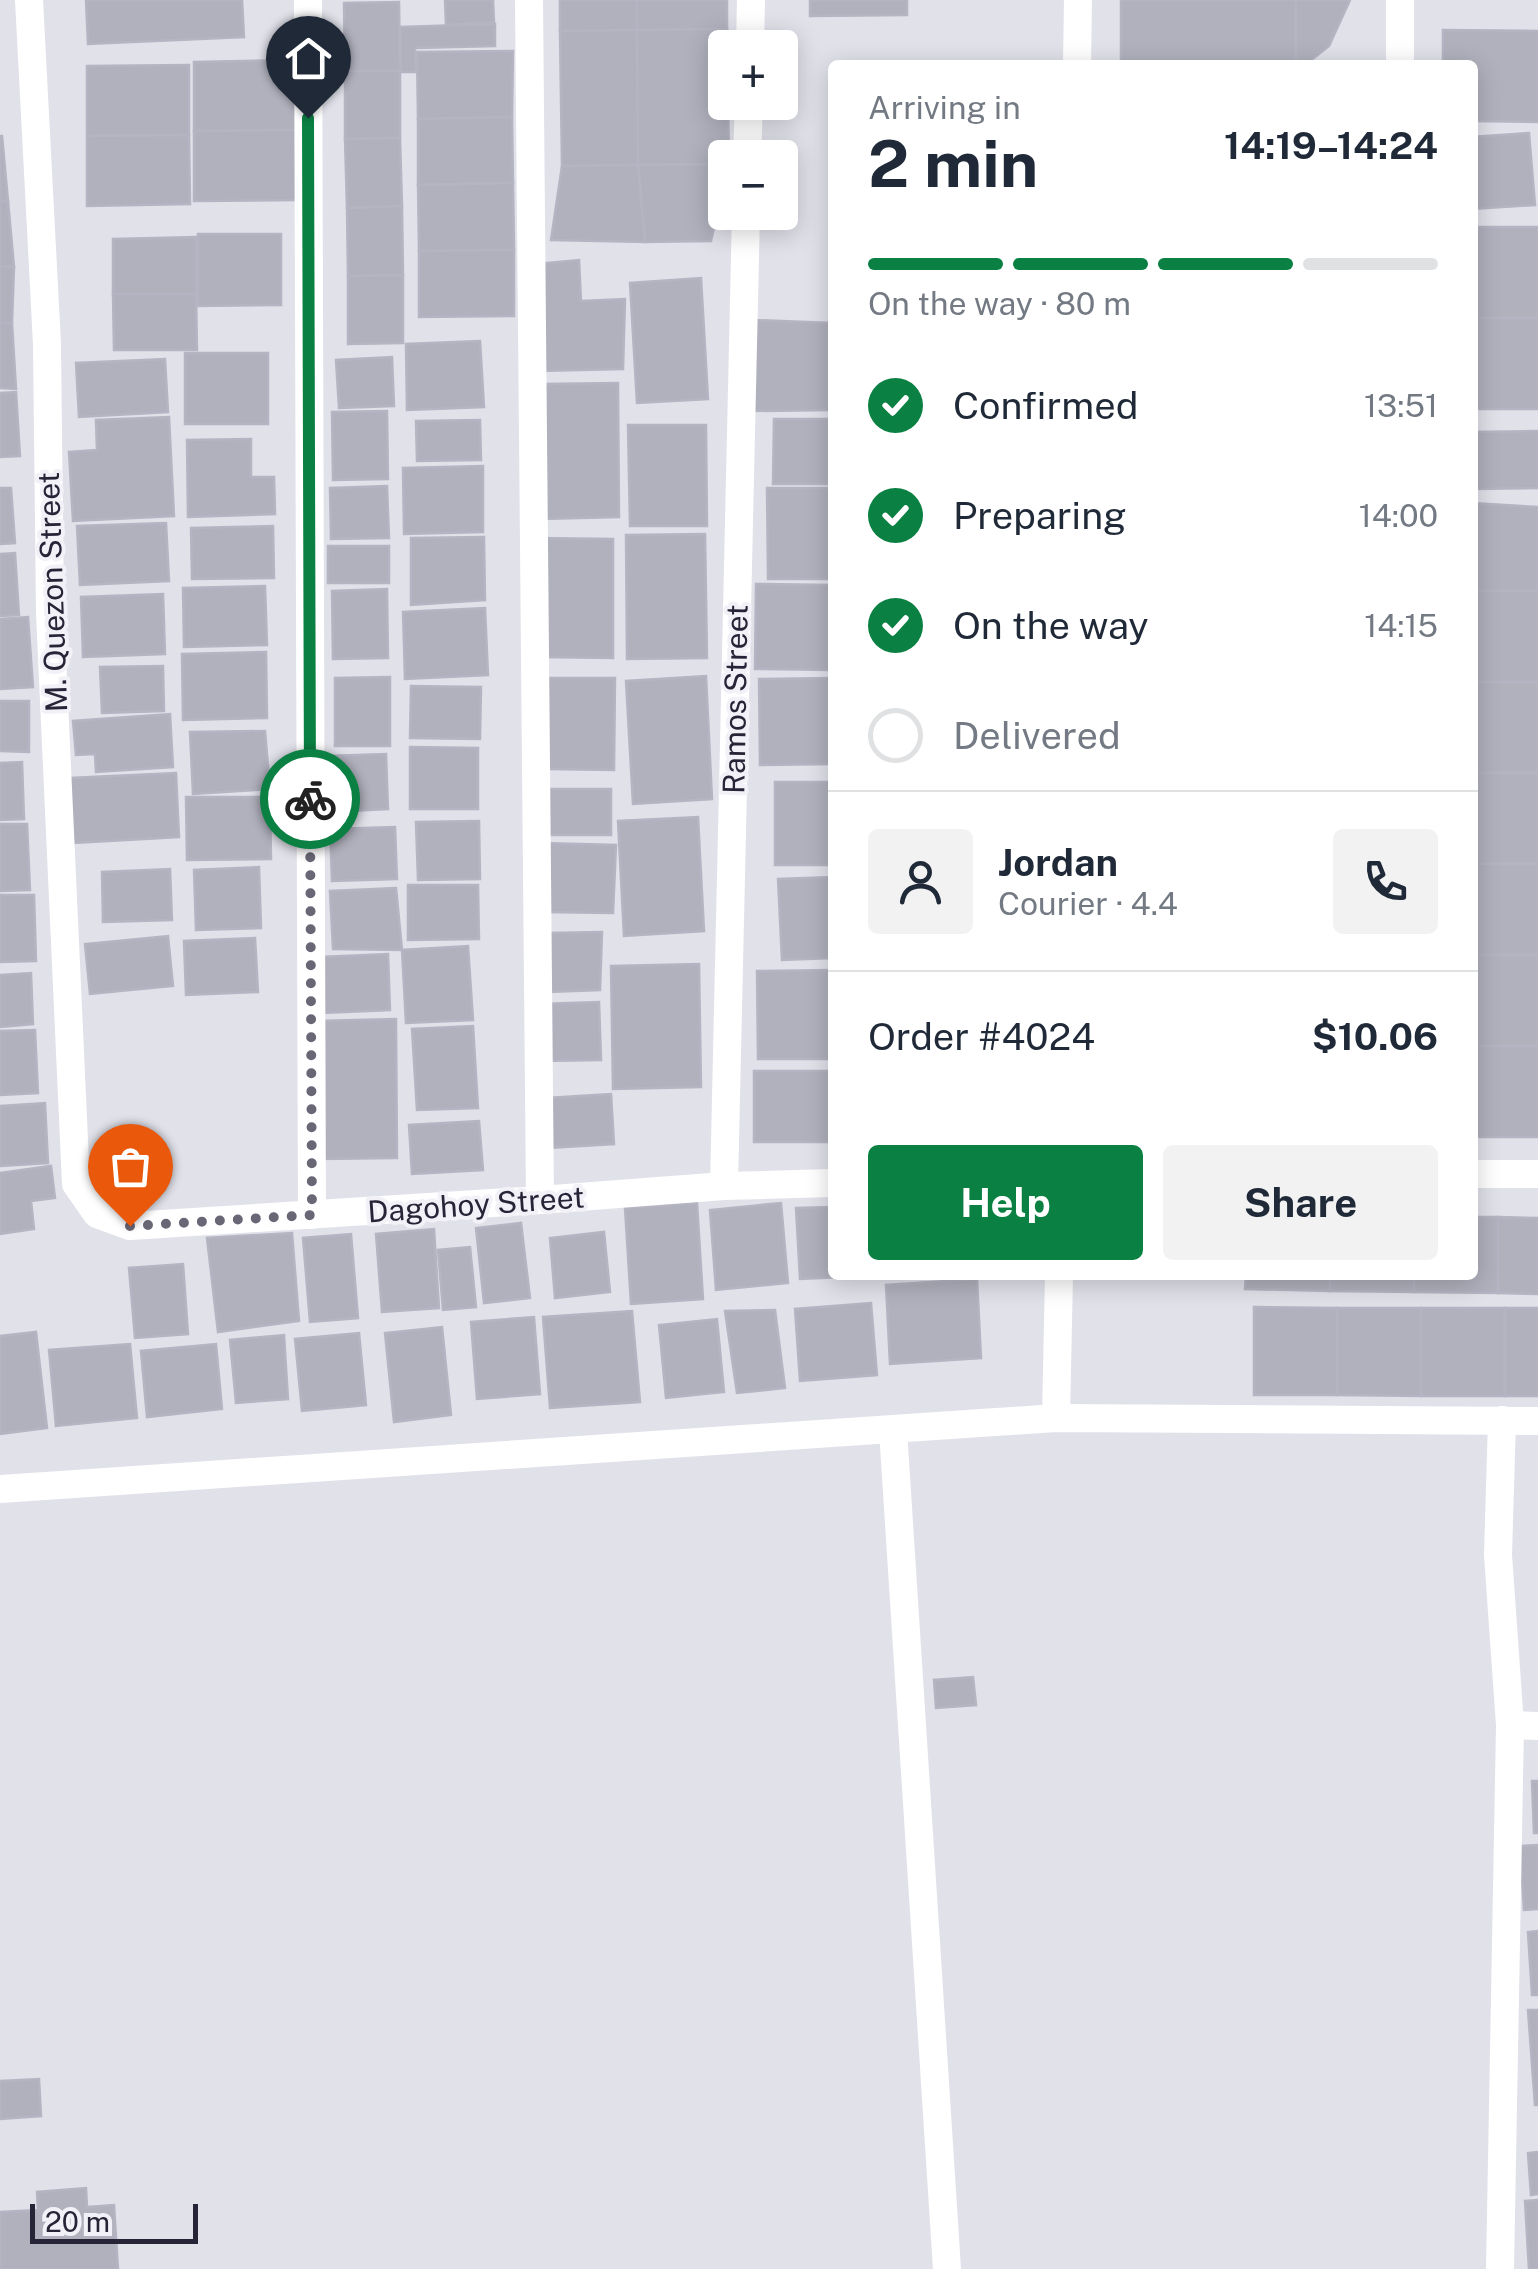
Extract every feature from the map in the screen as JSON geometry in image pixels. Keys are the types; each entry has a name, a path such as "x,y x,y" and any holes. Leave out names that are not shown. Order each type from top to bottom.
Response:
{"street":[{"name":"M. Quezon Street","path":"29,0 46,325 50,613 76,1184"},
{"path":"308,0 312,1215"},
{"path":"529,0 540,1200"},
{"path":"750,30 751,0"},
{"path":"1077,60 1078,0"},
{"path":"1400,0 1400,60"},
{"name":"Ramos Street","path":"724,1186 746,230"},
{"path":"1478,1174 1538,1174"},
{"name":"Dagohoy Street","path":"76,1184 97,1214 130,1226 828,1182"},
{"path":"1056,1418 1058,1280"},
{"path":"0,1489 1056,1418 1538,1421"},
{"path":"1500,2269 1510,1725 1498,1555 1502,1420"},
{"path":"892,1430 946,2269"},
{"path":"1510,1725 1538,1726"}],"building":[{"path":"86,0 242,0 244,37 88,44"},
{"path":"445,0 493,0 494,22 446,25"},
{"path":"560,0 637,0 637,30 560,31"},
{"path":"637,0 727,0 727,29 637,30"},
{"path":"810,0 907,0 907,15 810,16"},
{"path":"1121,0 1296,0 1296,60 1121,60"},
{"path":"1296,0 1350,0 1329,46 1311,60 1296,60"},
{"path":"399,2 400,71 345,71 344,3"},
{"path":"495,24 495,46 415,48 416,72 401,72 400,27"},
{"path":"727,29 708,30 708,120 728,120 729,140 708,140 708,164 638,165 637,30"},
{"path":"637,30 638,165 562,166 560,31"},
{"path":"1443,30 1538,31 1538,122 1478,121 1478,60 1443,60"},
{"path":"513,51 512,117 418,119 417,52"},
{"path":"296,60 297,130 194,131 194,62"},
{"path":"189,65 189,135 87,136 87,66"},
{"path":"345,71 400,71 400,138 345,139"},
{"path":"512,117 513,183 418,185 418,119"},
{"path":"297,130 297,200 194,201 194,131"},
{"path":"1529,133 1535,205 1478,209 1478,137"},
{"path":"189,135 190,204 87,206 87,136"},
{"path":"2,136 8,201 0,201"},
{"path":"400,138 402,206 347,208 345,139"},
{"path":"708,164 711,241 645,242 638,165"},
{"path":"638,165 645,242 551,240 562,166"},
{"path":"513,183 514,250 419,251 418,185"},
{"path":"0,201 8,201 14,267 0,266"},
{"path":"402,206 403,275 348,276 347,208"},
{"path":"1478,227 1538,227 1538,318 1478,318"},
{"path":"198,234 281,234 281,305 198,306"},
{"path":"196,237 196,294 113,294 113,239"},
{"path":"514,250 514,316 419,317 419,251"},
{"path":"579,260 581,301 625,299 623,369 538,371 537,264"},
{"path":"0,266 14,267 12,323 0,323"},
{"path":"403,275 403,343 348,344 348,276"},
{"path":"701,278 708,399 637,403 630,283"},
{"path":"113,294 196,294 197,350 114,350"},
{"path":"1478,318 1538,318 1538,409 1478,409"},
{"path":"754,320 828,323 828,410 753,411"},
{"path":"0,323 12,323 16,389 0,388"},
{"path":"480,341 484,407 407,410 406,344"},
{"path":"185,353 268,353 268,424 185,424"},
{"path":"392,357 394,406 339,408 336,360"},
{"path":"165,359 168,412 79,417 76,363"},
{"path":"618,383 619,517 542,519 541,384"},
{"path":"16,392 20,456 0,457 0,393"},
{"path":"387,411 388,479 333,480 332,412"},
{"path":"169,417 174,516 73,521 69,452 97,450 96,420"},
{"path":"774,419 828,419 828,484 773,484"},
{"path":"480,420 481,460 417,461 416,421"},
{"path":"628,425 706,425 707,526 630,526"},
{"path":"1538,431 1538,488 1478,489 1478,432"},
{"path":"251,439 251,477 274,477 275,514 188,517 187,440"},
{"path":"483,466 483,532 404,534 403,468"},
{"path":"387,486 389,538 331,539 330,488"},
{"path":"0,488 11,488 15,543 0,544"},
{"path":"767,488 828,488 828,579 768,579"},
{"path":"1478,503 1538,507 1538,591 1478,591"},
{"path":"166,523 169,581 80,585 77,526"},
{"path":"273,526 274,578 192,579 191,528"},
{"path":"705,534 707,658 627,659 626,535"},
{"path":"484,537 485,600 411,605 411,538"},
{"path":"539,538 613,539 613,658 539,657"},
{"path":"328,546 389,546 389,583 328,583"},
{"path":"15,553 19,615 0,616 0,554"},
{"path":"756,584 828,585 828,670 755,669"},
{"path":"265,586 267,645 184,647 183,588"},
{"path":"387,589 388,658 333,659 332,591"},
{"path":"1478,591 1538,591 1538,682 1478,682"},
{"path":"163,594 165,654 83,657 81,597"},
{"path":"485,608 488,675 405,679 403,612"},
{"path":"28,617 33,687 0,689 0,619"},
{"path":"266,652 267,718 183,720 182,654"},
{"path":"163,666 164,711 102,713 100,667"},
{"path":"706,676 712,799 633,804 626,681"},
{"path":"390,677 390,746 335,746 335,678"},
{"path":"547,678 615,678 614,770 547,769"},
{"path":"828,678 828,764 760,765 759,679"},
{"path":"1478,682 1538,682 1538,773 1478,773"},
{"path":"411,686 481,687 480,739 410,738"},
{"path":"0,701 29,701 29,752 0,751"},
{"path":"170,714 173,767 96,772 95,754 76,755 73,721"},
{"path":"265,731 270,789 193,794 190,732"},
{"path":"410,747 478,748 478,809 410,809"},
{"path":"386,754 388,809 330,812 327,756"},
{"path":"22,762 24,819 0,820 0,763"},
{"path":"176,773 179,837 74,843 70,778"},
{"path":"1478,773 1538,773 1538,864 1478,864"},
{"path":"775,782 828,782 828,865 775,865"},
{"path":"541,789 611,789 611,835 540,835"},
{"path":"186,797 270,797 271,859 187,860"},
{"path":"698,817 704,931 624,936 618,821"},
{"path":"479,821 480,879 418,880 416,822"},
{"path":"0,824 27,824 30,890 0,891"},
{"path":"395,827 397,879 332,881 330,829"},
{"path":"541,843 616,845 613,913 540,912"},
{"path":"1478,864 1538,864 1538,955 1478,955"},
{"path":"259,867 261,928 196,930 194,870"},
{"path":"170,869 172,920 103,922 102,872"},
{"path":"828,877 828,958 782,960 778,879"},
{"path":"408,885 478,885 479,939 408,940"},
{"path":"396,888 402,950 333,949 330,891"},
{"path":"0,895 34,895 36,961 0,962"},
{"path":"602,932 600,990 548,992 548,933"},
{"path":"168,936 173,986 90,994 85,944"},
{"path":"255,938 258,992 186,995 184,941"},
{"path":"468,946 473,1020 406,1023 402,950"},
{"path":"388,954 390,1010 323,1013 321,957"},
{"path":"1478,955 1538,955 1538,1046 1478,1046"},
{"path":"699,964 701,1087 613,1089 611,966"},
{"path":"828,970 828,1059 758,1059 757,971"},
{"path":"31,973 33,1024 0,1027 0,975"},
{"path":"599,1002 601,1060 540,1061 539,1004"},
{"path":"396,1019 397,1158 318,1159 316,1021"},
{"path":"473,1026 478,1108 417,1110 412,1029"},
{"path":"35,1030 38,1093 0,1095 0,1031"},
{"path":"1478,1046 1538,1046 1538,1137 1478,1137"},
{"path":"754,1071 828,1071 828,1142 754,1142"},
{"path":"611,1094 614,1144 549,1148 547,1098"},
{"path":"45,1103 48,1163 0,1166 0,1106"},
{"path":"479,1121 483,1170 412,1174 409,1125"},
{"path":"51,1166 55,1198 31,1201 34,1229 0,1234 0,1173"},
{"path":"697,1203 703,1299 631,1304 625,1208"},
{"path":"781,1203 788,1283 716,1290 710,1210"},
{"path":"828,1207 828,1278 800,1279 796,1208"},
{"path":"1478,1217 1498,1217 1498,1293 1414,1292 1414,1280 1478,1280"},
{"path":"1498,1217 1538,1218 1538,1294 1498,1293"},
{"path":"521,1223 530,1298 484,1303 476,1228"},
{"path":"434,1229 439,1308 382,1312 376,1234"},
{"path":"604,1232 610,1292 555,1298 550,1238"},
{"path":"292,1233 299,1321 218,1332 207,1238"},
{"path":"351,1234 358,1318 310,1322 303,1238"},
{"path":"470,1247 476,1307 443,1310 438,1250"},
{"path":"183,1264 188,1334 135,1338 129,1268"},
{"path":"977,1280 981,1358 890,1364 886,1285"},
{"path":"1246,1280 1330,1280 1330,1291 1245,1289"},
{"path":"1330,1280 1414,1280 1414,1292 1330,1291"},
{"path":"871,1303 877,1375 800,1381 795,1309"},
{"path":"1254,1307 1337,1308 1337,1395 1254,1395"},
{"path":"1337,1308 1421,1308 1421,1396 1337,1395"},
{"path":"1421,1308 1505,1308 1505,1396 1421,1396"},
{"path":"1505,1308 1538,1308 1538,1396 1505,1396"},
{"path":"775,1310 785,1388 737,1393 725,1311"},
{"path":"632,1311 640,1402 550,1408 543,1317"},
{"path":"534,1317 540,1394 477,1399 471,1322"},
{"path":"717,1319 724,1392 666,1398 659,1325"},
{"path":"442,1327 451,1415 394,1422 385,1333"},
{"path":"36,1332 47,1428 0,1434 0,1336"},
{"path":"359,1333 366,1405 302,1411 295,1339"},
{"path":"284,1335 288,1399 236,1403 230,1340"},
{"path":"130,1344 137,1418 56,1426 49,1350"},
{"path":"216,1344 222,1409 147,1417 141,1351"},
{"path":"973,1677 976,1705 936,1708 934,1680"},
{"path":"1532,1781 1538,1781 1538,1833 1534,1833"},
{"path":"1538,1845 1538,1909 1524,1910 1520,1846"},
{"path":"1538,1931 1538,1995 1532,1995 1528,1932"},
{"path":"1528,2010 1538,2010 1538,2105 1535,2105"},
{"path":"39,2079 41,2116 0,2119 0,2081"},
{"path":"1538,2152 1538,2194 1531,2195 1528,2153"},
{"path":"86,2188 87,2207 114,2205 118,2269 0,2269 0,2212 38,2210 37,2192"},
{"path":"1538,2200 1538,2269 1529,2269 1525,2201"}],"way so far":[{"path":"130,1226 312,1215 310,799"}],"route":[{"path":"308,118 310,799"}]}
